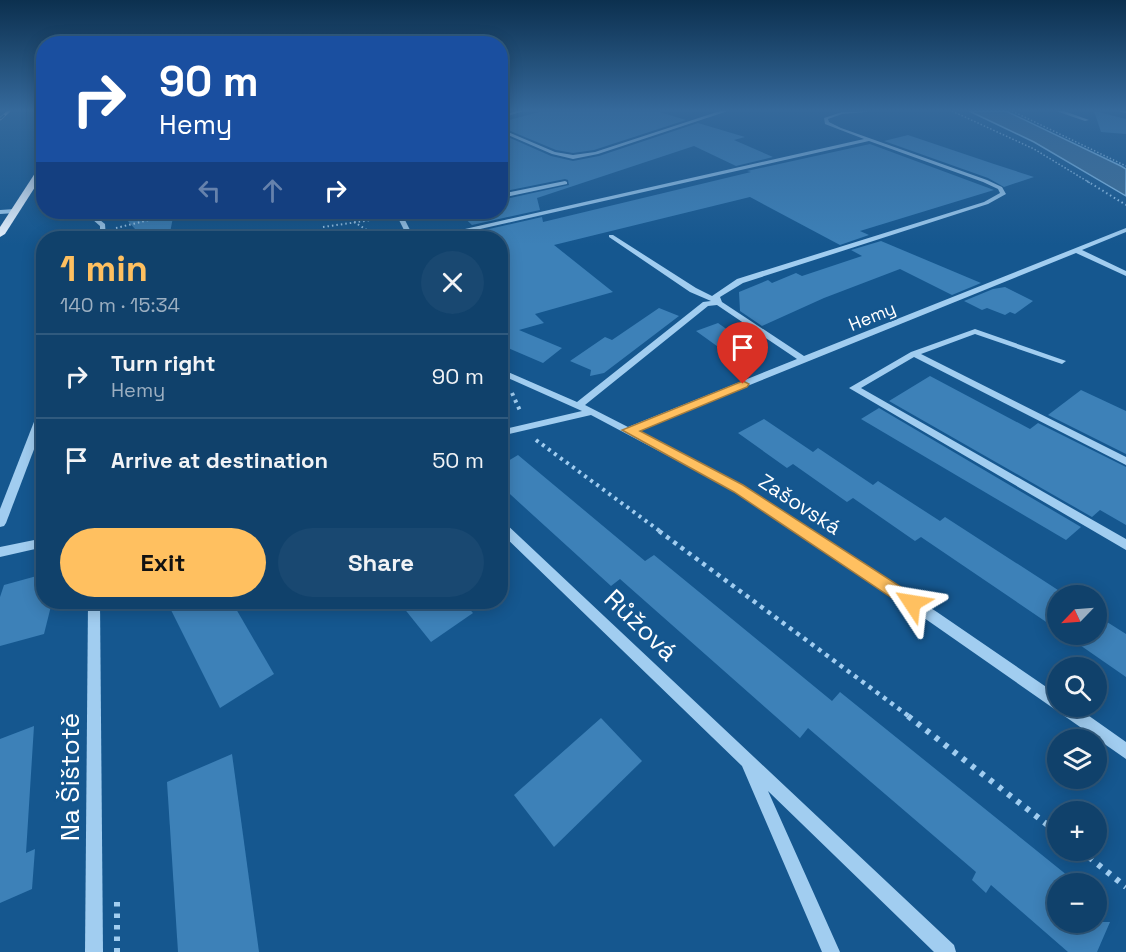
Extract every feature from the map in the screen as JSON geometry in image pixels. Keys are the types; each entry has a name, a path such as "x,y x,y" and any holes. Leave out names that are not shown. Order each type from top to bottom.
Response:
{"main road":[{"path":"0,234 8,216 36,177"}],"street":[{"path":"566,155 582,155"},
{"path":"467,230 799,155"},
{"path":"719,303 716,296 722,290 740,281 986,203 1003,194 1000,188 985,181 912,155"},
{"path":"508,195 565,183"},
{"path":"0,212 8,216"},
{"path":"96,219 103,225 103,231"},
{"name":"Hemy","path":"629,430 1126,230"},
{"path":"611,236 693,290 719,303 804,360"},
{"path":"1076,250 1126,274"},
{"path":"578,406 706,304 719,303"},
{"path":"1062,361 975,331 914,354 854,388 1126,545"},
{"path":"914,354 1126,461"},
{"name":"Zašovská","path":"508,375 629,430 738,488 932,616 1047,696"},
{"path":"508,431 592,412"},
{"path":"0,523 36,431"},
{"name":"Růžová","path":"508,533 947,952"},
{"path":"0,552 36,544"},
{"name":"Na Šištotě","path":"94,609 94,952"},
{"path":"1078,717 1126,751"},
{"name":"Růžová","path":"747,761 831,952"}],"path":[{"path":"1045,155 1126,205"},
{"path":"1104,155 1126,166"},
{"path":"117,231 158,219"},
{"path":"290,219 294,220"},
{"path":"350,219 368,231"},
{"path":"323,227 377,219"},
{"path":"508,390 514,393 530,435 912,719 1047,824"},
{"path":"1094,861 1126,887"}],"water":[{"path":"1057,155 1099,155 1121,166 1126,169 1126,196"}],"building":[{"path":"508,155 550,155 573,161 599,156 666,155 537,198 540,210 508,217 508,198 569,185 568,180 565,179 508,191"},
{"path":"714,155 773,157 736,166"},
{"path":"818,155 901,155 994,190 860,231 869,235 840,245 750,197 554,245 613,292 535,314 544,323 519,330 562,348 543,363 508,348 508,231 480,231 542,217 543,222 751,172 747,171"},
{"path":"925,155 969,155 1034,177 1004,187 988,178"},
{"path":"126,219 173,219 170,231 134,231"},
{"path":"466,219 499,219 472,225"},
{"path":"881,241 981,283 952,295 900,269 824,298 762,326 740,311 739,292 768,280 772,283 796,273 802,276 862,256 851,250"},
{"path":"1005,287 1033,301 1015,314 1010,312 1005,315 987,308 982,310 964,301 993,289"},
{"path":"659,308 679,316 604,373 590,376 591,370 570,361 605,337 612,340"},
{"path":"718,323 765,356 742,364 696,331"},
{"path":"930,376 1030,429 1038,423 1126,467 1126,525 1100,510 1092,517 889,401"},
{"path":"1081,390 1126,411 1126,454 1048,415"},
{"path":"879,408 1081,527 1066,540 861,419"},
{"path":"764,419 813,452 818,448 873,485 878,481 940,521 945,517 1050,585 1047,585 1047,623 921,537 915,541 853,498 847,502 793,464 787,468 738,433"},
{"path":"518,455 645,561 654,555 832,701 840,692 1064,873 1047,873 1047,933 1105,933 1097,952 1068,952 991,885 986,893 972,880 976,872 808,728 800,738 620,579 611,586 508,492 508,461"},
{"path":"36,576 36,609 50,609 44,634 0,646 0,597 4,585"},
{"path":"170,609 236,609 274,674 220,708"},
{"path":"405,609 469,609 473,613 431,642"},
{"path":"1107,622 1126,634 1126,677 1107,664 1107,657 1097,657 1080,645 1107,645"},
{"path":"601,718 642,761 554,847 514,795"},
{"path":"34,726 26,853 35,849 32,889 0,903 0,739"},
{"path":"232,754 259,952 178,952 167,782"}],"route":[{"path":"743,384 629,430 738,488 912,603"}]}
